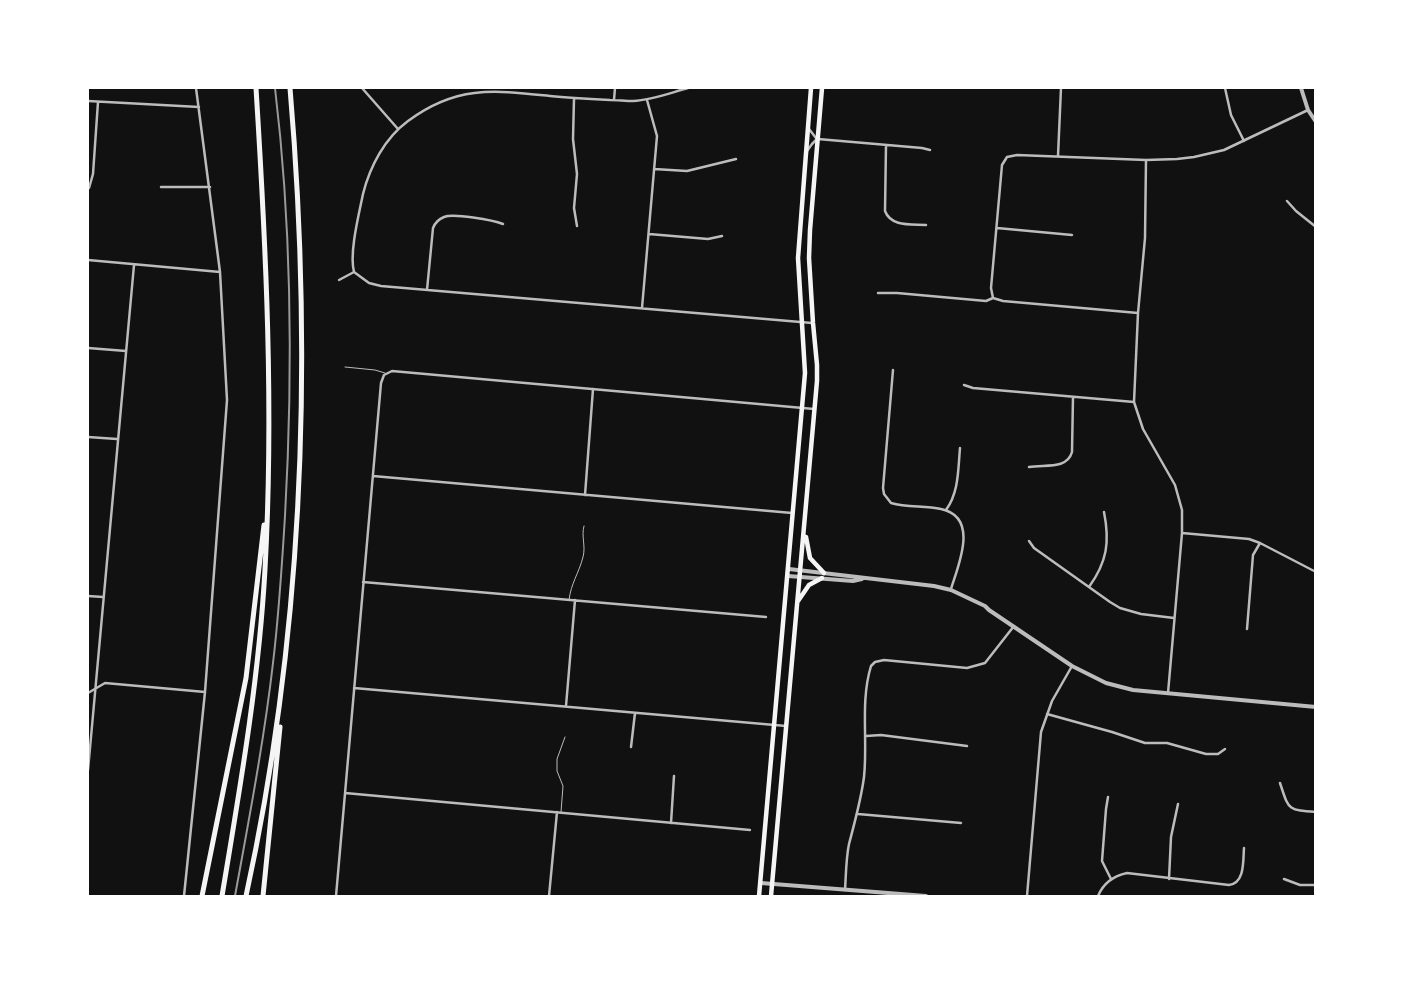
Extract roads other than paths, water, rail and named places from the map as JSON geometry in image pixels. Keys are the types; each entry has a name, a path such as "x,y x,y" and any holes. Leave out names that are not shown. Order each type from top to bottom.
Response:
{"highway":[{"path":"222,896 234,829 255,685 265,568 269,359 266,251 256,88"},
{"path":"246,896 268,783 283,682 297,534 301,384 300,235 290,88"},
{"path":"202,896 246,678 268,488"},
{"path":"263,896 278,756 283,682"}],"main road":[{"path":"760,896 803,408 805,373 798,258 811,88"},
{"path":"771,896 801,570 817,365 809,258 822,88"},
{"path":"804,528 810,558 824,573"},
{"path":"798,602 809,586 822,578"}],"street":[{"path":"184,896 204,692 226,415 226,351 220,272 196,88"},
{"path":"362,88 398,129"},
{"path":"477,88 478,92"},
{"path":"614,88 614,100"},
{"path":"688,88 647,100 631,101 500,91 478,92 437,103 398,129 384,147 368,178 353,256 354,272 364,280 375,285 813,323"},
{"path":"1058,156 1062,88"},
{"path":"1225,88 1231,115 1244,141"},
{"path":"1301,88 1308,110 1316,122"},
{"path":"574,98 573,139 577,174 574,208 577,226"},
{"path":"642,308 657,136 647,100"},
{"path":"88,101 199,107"},
{"path":"89,188 93,174 98,102"},
{"path":"993,298 991,288 1003,161 1012,155 1146,160 1200,156 1224,150 1308,110"},
{"path":"807,125 812,134 818,139 930,150"},
{"path":"805,156 812,144 818,139"},
{"path":"886,145 885,211 887,217 896,223 926,225"},
{"path":"654,168 687,171 736,159"},
{"path":"1146,160 1145,238 1138,313 1134,402 1143,429 1175,485 1182,510 1182,533 1168,693"},
{"path":"161,187 210,188"},
{"path":"1287,200 1296,211 1316,227"},
{"path":"427,290 433,228 438,220 449,216 493,220 503,224"},
{"path":"997,228 1072,234"},
{"path":"649,234 708,239 722,236"},
{"path":"88,260 220,272"},
{"path":"88,770 134,264"},
{"path":"339,280 354,272"},
{"path":"878,293 986,301 993,298 1003,301 1138,313"},
{"path":"88,348 126,351"},
{"path":"894,370 884,494 891,503 946,510 958,519 964,531 964,540 951,590"},
{"path":"336,896 381,383 386,373 392,371 814,408"},
{"path":"964,385 973,388 1134,402"},
{"path":"586,495 593,389"},
{"path":"1029,467 1064,464 1071,457 1073,397"},
{"path":"88,437 117,439"},
{"path":"946,510 952,502 956,487 960,448"},
{"path":"373,476 793,514"},
{"path":"1089,587 1098,575 1104,558 1107,535 1104,512"},
{"path":"1182,533 1249,539 1316,572"},
{"path":"1029,541 1034,548 1110,602 1130,611 1174,618"},
{"path":"1247,629 1253,555 1260,543"},
{"path":"789,569 853,576 864,579 926,584 951,590 986,606 1072,666 1106,683 1133,690 1316,707"},
{"path":"788,576 853,581 864,579"},
{"path":"363,582 766,617"},
{"path":"88,596 103,597"},
{"path":"566,706 575,600"},
{"path":"845,890 848,846 858,814 864,778 866,694 871,666 875,662 884,660 973,668 985,662 1014,626"},
{"path":"1027,896 1040,742 1052,701 1072,666"},
{"path":"88,693 105,683 204,692"},
{"path":"354,688 786,726"},
{"path":"631,747 635,712"},
{"path":"1047,714 1112,732 1145,744 1167,743 1206,754 1218,754 1226,749"},
{"path":"866,736 881,735 967,746"},
{"path":"671,822 674,776"},
{"path":"1280,783 1290,808 1299,811 1316,812"},
{"path":"345,793 750,830"},
{"path":"1108,797 1102,861 1111,879"},
{"path":"1170,878 1172,837 1178,804"},
{"path":"549,896 557,812"},
{"path":"858,814 961,823"},
{"path":"1098,896 1102,888 1111,879 1127,873 1229,885 1235,884 1238,882 1242,870 1244,848"},
{"path":"1284,878 1300,885 1316,885"},
{"path":"761,883 926,896"}],"lane":[{"path":"345,368 375,370 386,373"},
{"path":"568,600 570,586 583,557 584,545 582,534 584,526"},
{"path":"561,813 563,786 557,771 557,759 565,738"}],"railway":[{"path":"235,896 256,780 275,645 288,462 290,355 288,248 281,141 275,88"}]}
